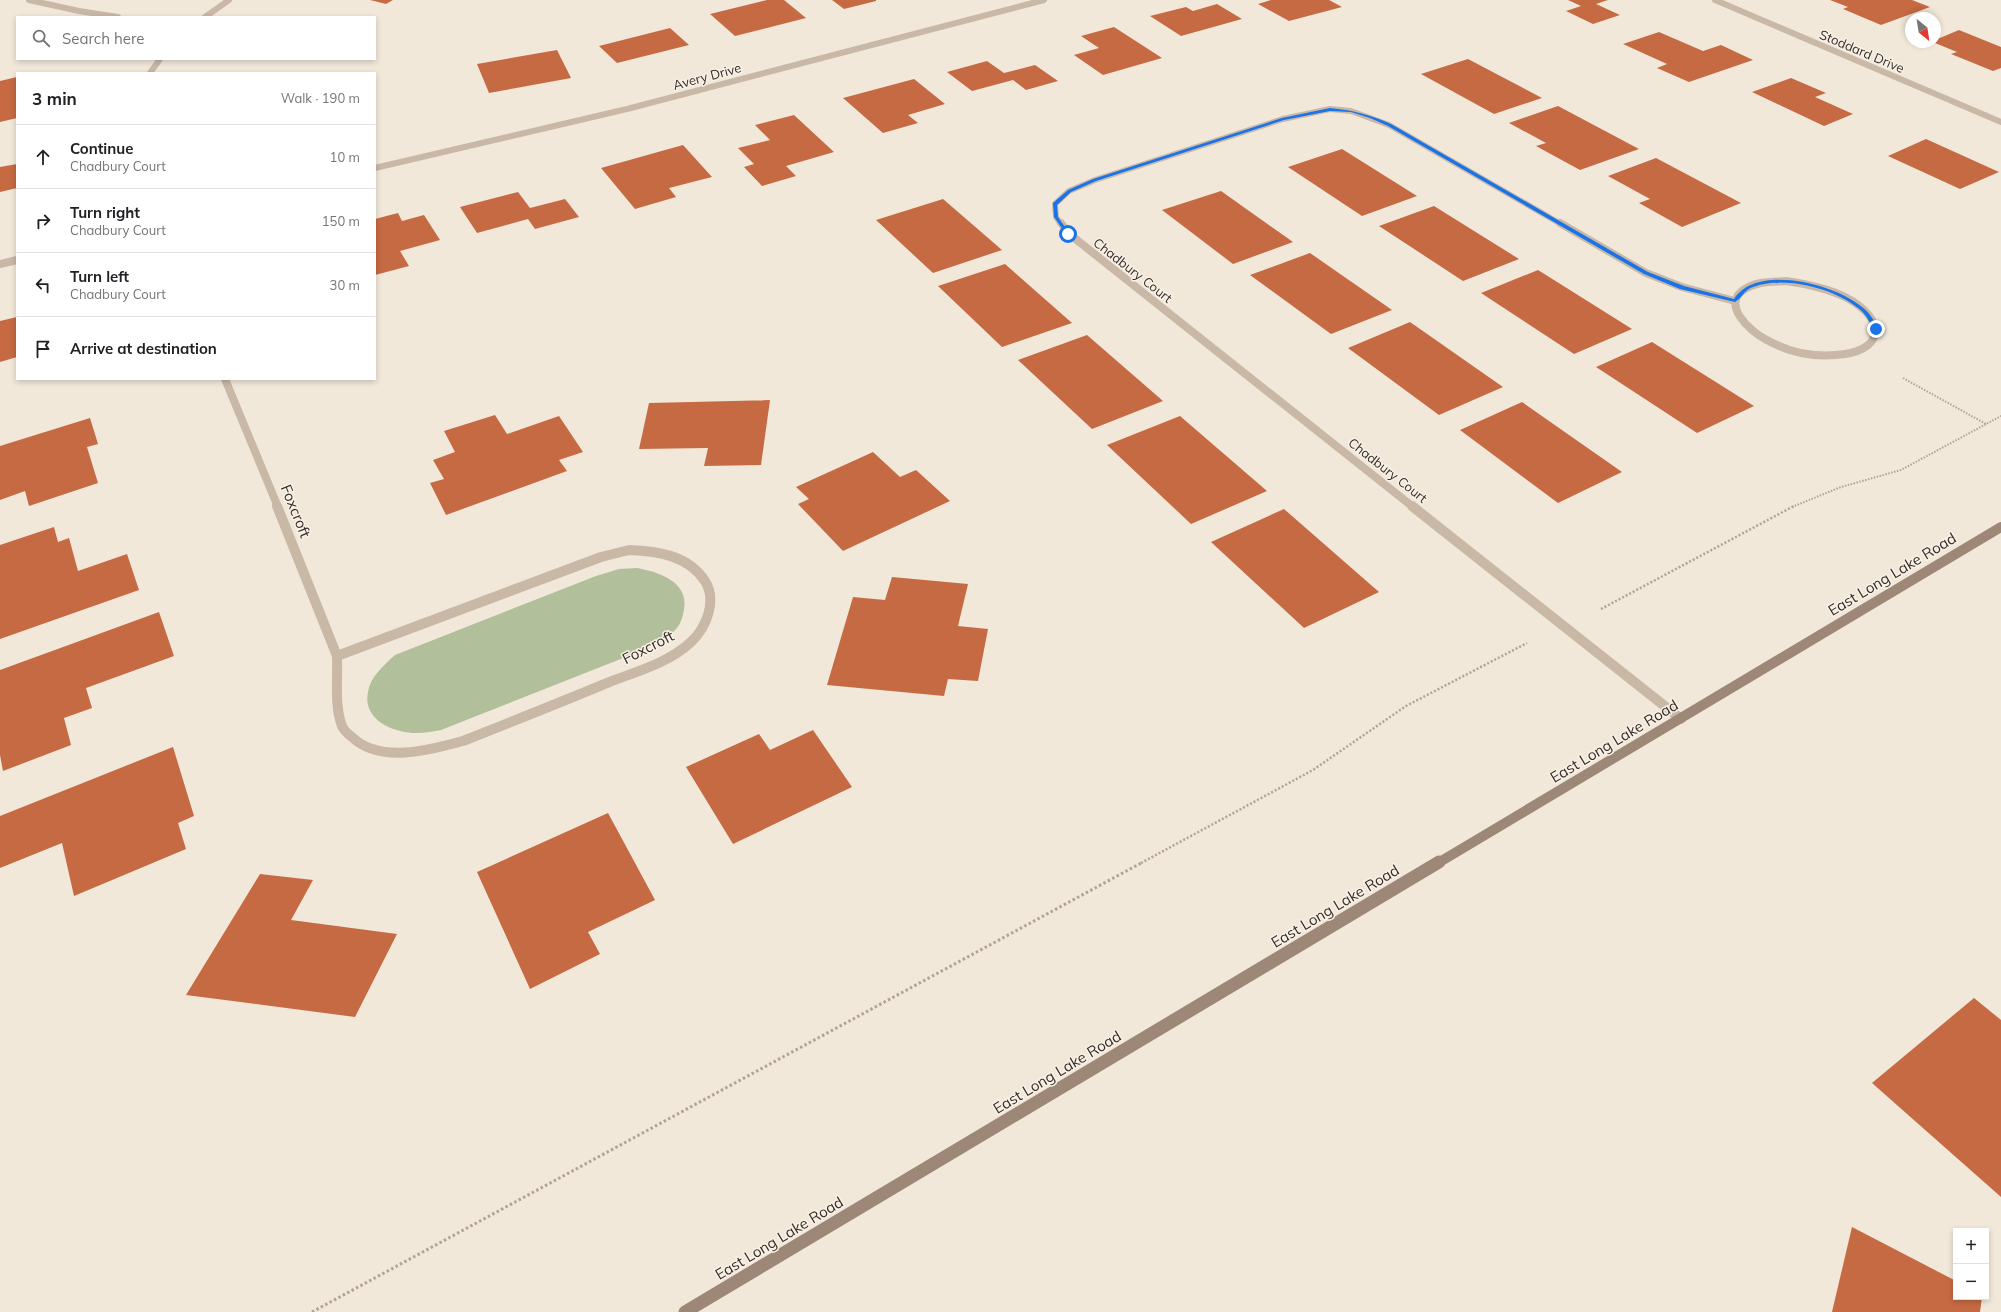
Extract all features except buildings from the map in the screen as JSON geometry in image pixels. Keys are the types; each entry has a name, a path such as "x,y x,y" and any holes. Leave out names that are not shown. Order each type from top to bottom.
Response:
{"main road":[{"name":"East Long Lake Road","path":"685,1312 2001,527"}],"street":[{"path":"29,0 56,7 112,16"},
{"path":"206,16 229,0"},
{"name":"Avery Drive","path":"376,168 504,141 1044,0"},
{"name":"Stoddard Drive","path":"1715,0 2001,122"},
{"path":"151,72 159,60"},
{"name":"Chadbury Court","path":"1681,719 1068,234 1056,217 1055,204 1069,191 1094,180 1283,119 1330,110 1351,111 1371,117 1389,125 1646,273 1682,288 1735,301"},
{"path":"0,264 16,260"},
{"path":"1786,281 1826,289 1845,297 1860,307 1870,318 1876,329 1875,339 1866,347 1853,353 1835,355 1814,354 1792,350 1772,343 1755,333 1742,322 1736,311 1735,301 1741,292 1751,286 1767,282 1786,281"},
{"name":"Foxcroft","path":"225,380 315,597 337,656 339,714 344,729 363,744 395,753 431,750 463,741 658,663 691,642 707,621 710,602 705,582 691,566 676,556 654,551 629,550 601,557 337,656"}],"path":[{"path":"1903,378 1986,424"},
{"path":"1610,604 1797,504 1841,487 1901,470 2001,416"},
{"path":"312,1312 1313,770 1406,706 1522,646"}],"green space":[{"path":"637,568 654,572 671,580 682,592 684,600 683,614 678,627 666,638 646,649 441,730 417,733 399,731 382,723 370,710 367,702 369,687 378,672 395,655 596,576 619,569"}],"route":[{"path":"1068,234 1056,217 1055,204 1069,191 1094,180 1283,119 1307,113 1330,110 1351,111 1371,117 1389,125 1646,273 1682,288 1735,301 1741,292 1751,286 1767,282 1786,281 1806,284 1826,289 1845,297 1860,307 1870,318 1876,329"}]}
